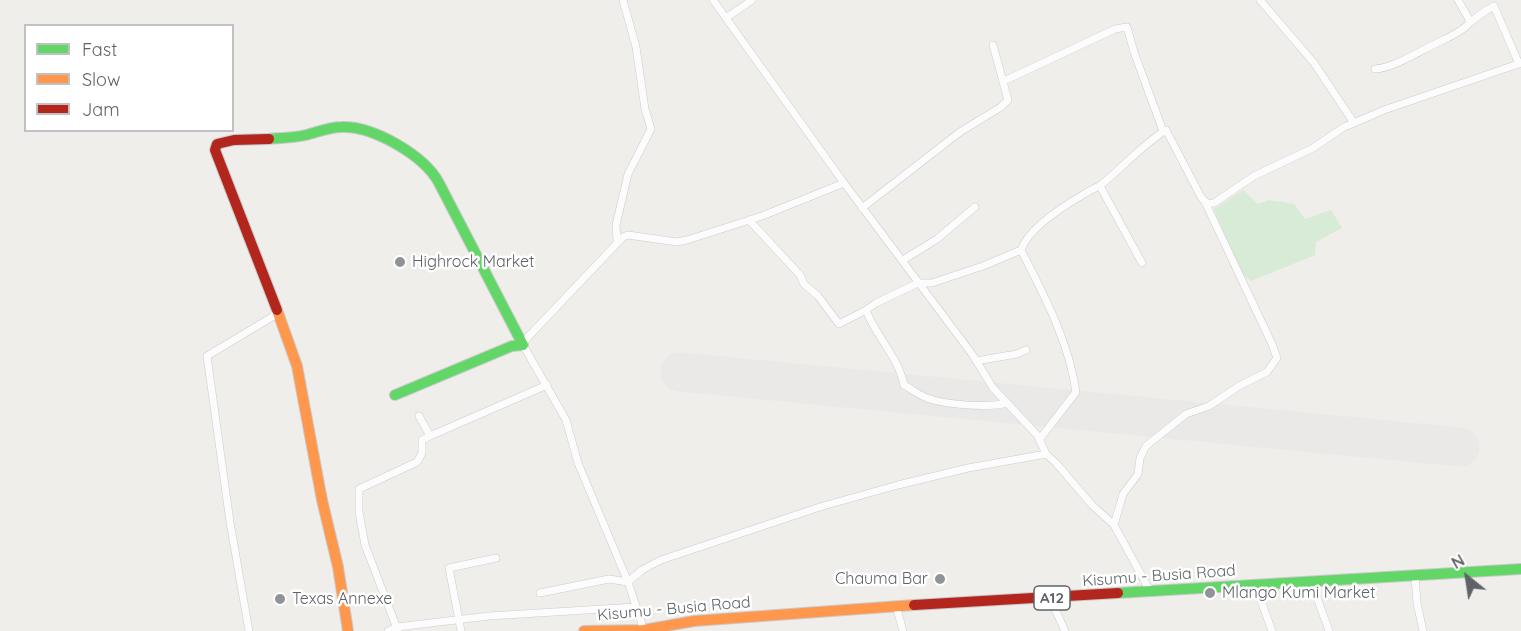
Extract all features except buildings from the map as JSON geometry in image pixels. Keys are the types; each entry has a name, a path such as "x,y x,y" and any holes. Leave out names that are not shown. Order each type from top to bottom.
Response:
{"main road":[{"path":"348,631 338,567 322,500 301,382 292,349 215,147 217,144 298,137 349,127 409,151 430,168 471,240 523,345 512,346 395,395"},
{"name":"Kisumu - Busia Road","path":"584,631 694,626 896,606 1521,569"}],"street":[{"path":"617,241 617,219 628,174 651,129 645,109 636,47 623,0"},
{"path":"713,0 862,208 903,260 976,361 993,388 1038,436 1046,454 1069,477 1092,506 1114,525 1150,592"},
{"path":"726,18 752,0"},
{"path":"1260,0 1314,63 1354,123"},
{"path":"1458,0 1470,21"},
{"path":"1205,202 1214,203 1254,176 1313,148 1344,127 1413,99 1520,63 1494,6 1480,13 1446,40 1438,42 1413,57 1382,69 1374,69"},
{"path":"1004,81 1114,29 1126,27 1163,131"},
{"path":"862,208 960,132 1001,107 1008,100 993,45"},
{"path":"1114,525 1123,494 1137,474 1146,446 1186,414 1209,406 1239,386 1267,372 1276,358 1272,344 1205,202 1169,134 1166,130 1163,131"},
{"path":"1039,440 1076,392 1063,340 1021,250 1025,239 1045,219 1086,192 1100,186 1163,131"},
{"path":"644,630 628,582 578,463 566,420 523,345 617,241 628,235 677,242 749,220 844,183"},
{"path":"1100,186 1142,263"},
{"path":"903,260 938,239 975,207"},
{"path":"749,220 800,275 804,284 818,296 838,324 918,283 932,283 1021,250"},
{"path":"866,310 870,322 901,369 904,385 927,399 982,405 1007,403"},
{"path":"249,631 230,522 207,356 272,317 277,311"},
{"path":"976,361 1017,354 1026,350"},
{"path":"397,629 364,545 359,512 359,489 417,462 422,453 422,441 430,436 547,385"},
{"path":"419,416 430,436"},
{"path":"540,593 609,579 628,582 642,570 661,560 823,506 968,468 1046,454"},
{"path":"461,631 449,567 496,558"},
{"path":"1415,575 1417,603 1423,631"},
{"path":"1311,581 1329,631"},
{"path":"1255,584 1272,631"},
{"path":"1050,598 1065,631"},
{"path":"896,606 903,631"},
{"path":"388,631 459,619 636,607"}],"green space":[{"path":"1243,190 1258,204 1269,200 1294,204 1305,219 1331,210 1342,228 1316,242 1315,255 1251,281 1239,272 1214,209"}],"runway":[{"path":"680,372 1460,447"}],"traffic: fast":[{"path":"269,139 301,136 337,127 354,128 382,137 422,162 439,183 523,345 512,346 395,395"},
{"path":"1118,593 1521,569"}],"traffic: slow":[{"path":"277,310 297,366 322,500 338,567 348,631"},
{"path":"584,631 644,630 694,621 914,605"}],"traffic: jam":[{"path":"269,139 234,140 217,144 215,150 277,310"},
{"path":"914,605 1118,593"}],"place":[{"name":"Highrock Market","path":"400,262"},
{"name":"Chauma Bar","path":"940,579"},
{"name":"Mlango Kumi Market","path":"1210,593"},
{"name":"Texas Annexe","path":"280,599"}]}
